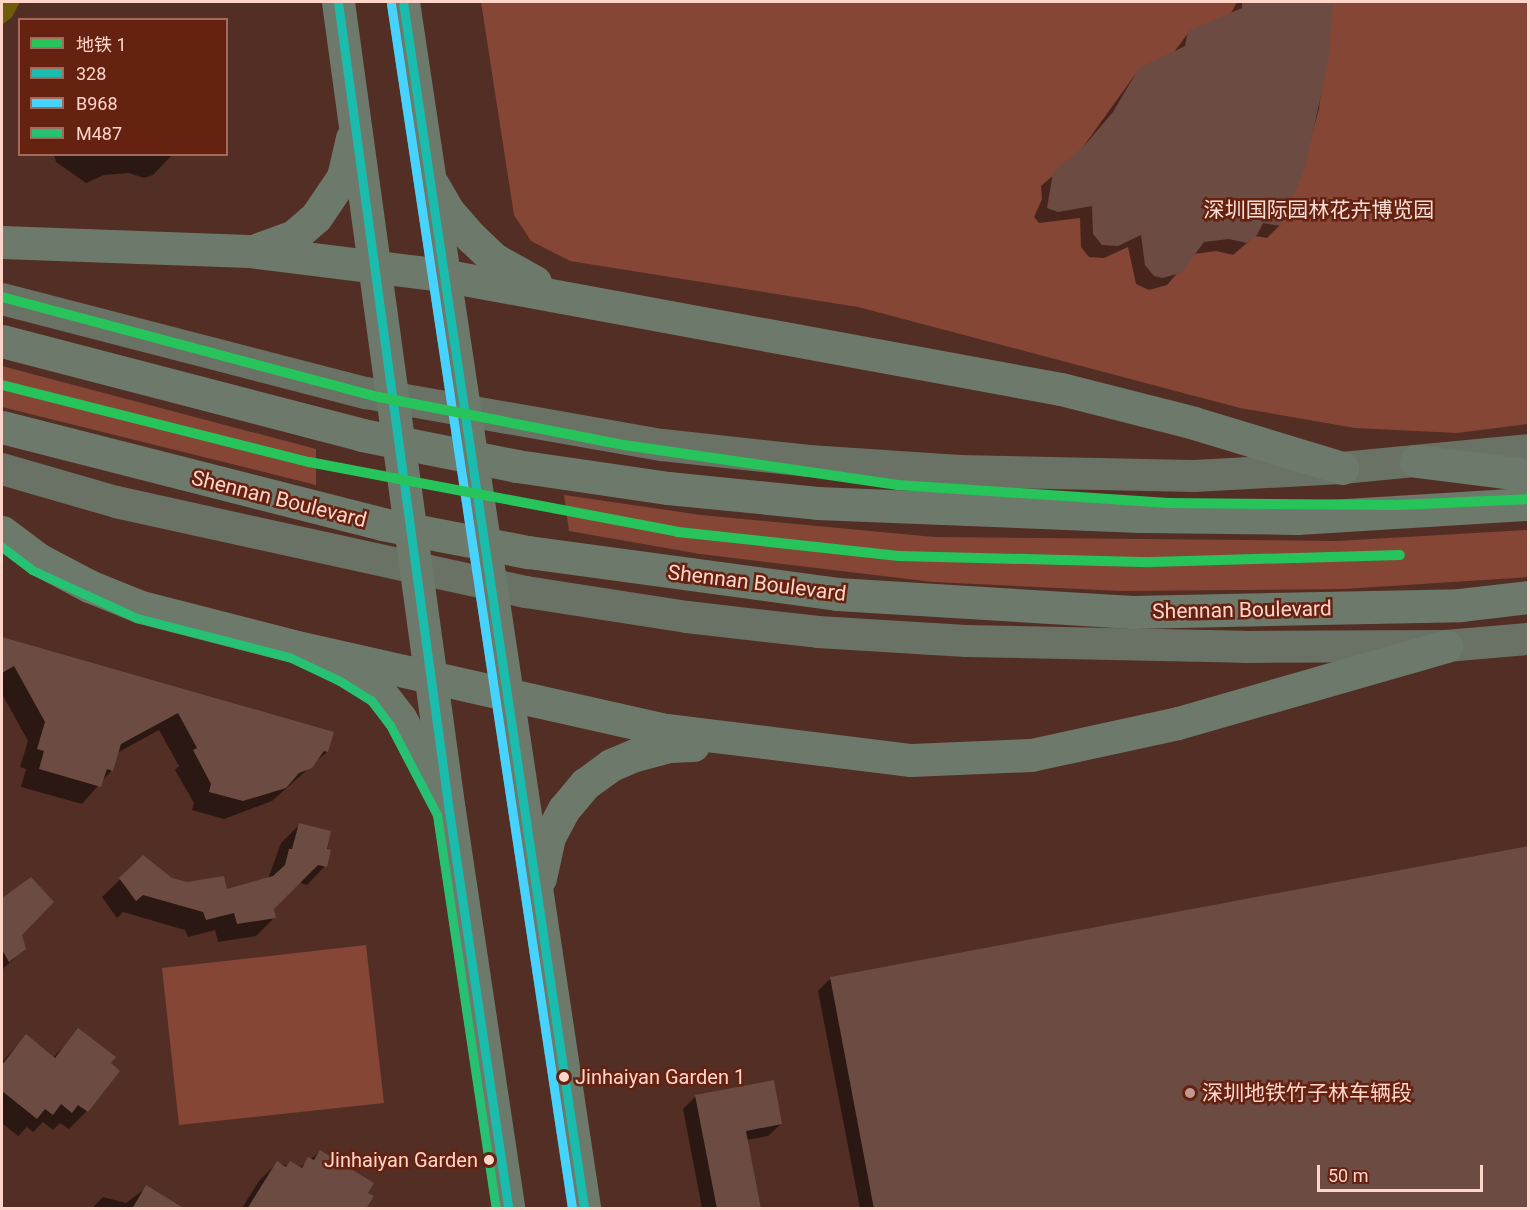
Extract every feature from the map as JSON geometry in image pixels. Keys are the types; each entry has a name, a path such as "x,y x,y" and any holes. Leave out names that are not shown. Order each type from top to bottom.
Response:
{"main road":[{"path":"338,2 377,264 449,811 508,1209"},
{"path":"403,2 537,909 584,1209"},
{"path":"249,251 294,236 330,200 351,151 355,115"},
{"path":"428,177 448,211 494,259 564,296"},
{"path":"2,242 249,251 377,264 564,296 1060,389 1194,423 1342,468"},
{"path":"2,299 251,365 490,417 662,445 808,461 960,471 1194,476 1342,468 1528,450"},
{"path":"2,341 255,409 517,466 668,488 817,503 1140,516 1297,518 1528,504"},
{"name":"Shennan Boulevard","path":"2,427 263,496 528,552 681,575 837,594 1132,612 1460,605 1528,597"},
{"path":"1416,461 1528,475"},
{"path":"2,469 116,502 267,537 526,592 687,617 818,632 966,642 1446,646 1528,639"},
{"path":"2,532 38,559 89,586 141,607 293,646 666,730 749,742 911,759 1031,755 1178,723 1446,646"},
{"path":"293,646 346,670 379,692 418,747 449,811"},
{"path":"537,909 549,837 564,809 585,784 611,765 668,746 749,742"}],"green space":[{"name":"深圳国际园林花卉博览园","path":"481,2 1528,2 1528,424 1457,433 1355,428 1240,408 858,307 570,261 531,241 514,215"},
{"path":"2,366 316,449 316,485 2,407"},
{"path":"564,495 701,515 934,537 1337,541 1528,530 1528,577 1344,589 1121,591 933,582 700,554 569,531"},
{"path":"366,945 384,1103 179,1125 162,968"}],"shaded area":[{"path":"2,2 20,2 12,17 2,25"}],"building":[{"path":"1242,2 1333,2 1328,63 1305,168 1281,226 1263,223 1257,235 1247,243 1229,239 1204,242 1181,273 1162,278 1154,276 1145,265 1141,235 1118,246 1102,245 1093,234 1092,206 1058,212 1047,208 1053,172 1084,146 1113,112 1139,68 1185,46 1188,31 1242,8"},
{"path":"2,637 334,732 328,752 324,751 312,768 299,773 286,788 243,801 209,792 211,784 193,750 197,748 178,713 121,744 113,771 107,769 101,787 39,769 44,751 37,749 45,722 14,666 2,673"},
{"path":"299,823 331,831 327,849 331,850 327,867 318,865 274,909 276,918 237,924 234,913 206,920 203,912 143,895 136,901 119,878 143,855 172,878 187,882 224,876 227,889 273,876 285,865"},
{"name":"深圳地铁竹子林车辆段","path":"1528,846 1528,1209 874,1209 830,977"},
{"path":"31,877 54,902 22,935 26,949 9,962 2,950 2,898"},
{"path":"78,1028 116,1057 111,1063 120,1071 88,1112 78,1105 72,1113 61,1104 53,1115 45,1109 37,1119 2,1091 2,1065 26,1034 55,1058"},
{"path":"774,1080 782,1124 746,1131 761,1209 717,1209 695,1095"},
{"path":"320,1150 374,1183 368,1193 374,1196 366,1209 247,1209 277,1161 286,1167 290,1161 302,1168 308,1157 314,1160"},
{"path":"146,1185 185,1209 132,1209"}],"metro line":[{"name":"1","path":"2,297 379,397 624,445 898,485 1168,503 1398,505 1528,499"},
{"name":"1","path":"2,385 309,462 678,532 899,556 1151,562 1400,555"}],"transit line":[{"name":"328","path":"338,2 449,811 508,1208"},
{"name":"328","path":"403,2 584,1208"},
{"name":"B968","path":"391,4 572,1208"},
{"name":"M487","path":"2,547 32,570 137,618 289,657 340,681 371,700 390,725 437,815 496,1208"}],"place":[{"name":"Jinhaiyan Garden 1","path":"564,1077"},
{"name":"深圳地铁竹子林车辆段","path":"1190,1093"},
{"name":"Jinhaiyan Garden","path":"489,1160"}]}
